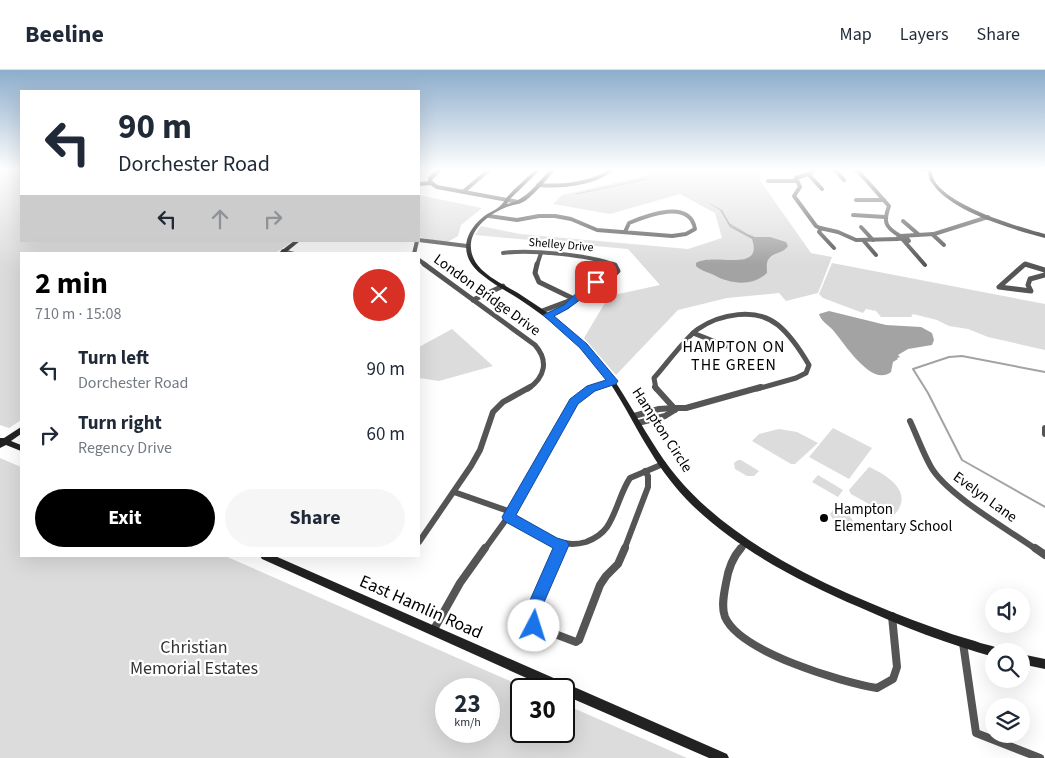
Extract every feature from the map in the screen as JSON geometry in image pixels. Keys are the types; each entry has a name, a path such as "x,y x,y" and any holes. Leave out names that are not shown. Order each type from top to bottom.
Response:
{"street":[{"path":"503,207 506,201"},
{"path":"513,201 518,202"},
{"path":"797,201 816,226 838,232 852,239 863,240 905,239 918,234 932,234 988,217"},
{"path":"885,201 889,208 885,217 889,227 899,238"},
{"path":"956,201 988,217 1045,236"},
{"path":"420,240 467,246 472,231 489,216 503,207 518,202"},
{"path":"489,216 517,220 542,216 558,216 572,219 593,229 625,232 676,236 694,230 695,226 692,219 677,210 664,211 632,221 626,226 625,232"},
{"path":"853,215 885,217"},
{"path":"903,221 918,234"},
{"path":"862,227 874,240"},
{"path":"821,228 819,232 834,248"},
{"path":"932,234 944,245"},
{"path":"905,239 925,265"},
{"path":"863,240 876,255"},
{"path":"282,252 297,242"},
{"name":"Hampton Circle","path":"467,246 475,266 545,313 584,346 613,381 663,464 692,498 721,524 746,543 806,578 892,616 985,649"},
{"name":"Shelley Drive","path":"504,253 517,251 600,259 615,265 618,271 616,275 593,283 567,307 545,313"},
{"path":"541,253 534,274 535,278 542,285 574,299"},
{"name":"London Bridge Drive","path":"420,261 535,345 543,356 544,368 541,377 532,386 505,401 494,412 479,452 420,541"},
{"path":"1045,270 1025,264 999,286 1031,292 1028,284 1030,280 1045,275"},
{"path":"473,300 503,286"},
{"path":"636,420 665,416 675,410 712,402 802,376 809,368 807,360 780,327 761,317 745,314 723,317 704,325 693,333 653,379 655,387 675,410"},
{"path":"693,333 726,346"},
{"path":"433,631 460,583 510,515 574,402 591,388 613,381"},
{"name":"Evelyn Lane","path":"910,421 931,467 940,479 958,495 1045,555"},
{"path":"1045,428 1045,434"},
{"path":"2,442 20,431"},
{"path":"2,442 20,448"},
{"path":"454,492 510,515 552,542 562,545 582,544 593,540 609,525 628,482 634,476 663,464"},
{"path":"562,545 530,620 534,626 576,642 579,640 602,582 607,573 615,568 620,561 648,486 648,476 645,470"},
{"path":"746,543 734,558 728,574 724,614 730,626 753,644 814,670 877,688 893,679 897,667 892,616"},
{"name":"East Hamlin Road","path":"267,557 539,678"},
{"path":"963,643 976,733 1040,758"},
{"path":"1030,661 1045,664"},
{"name":"East Hamlin Road","path":"575,694 723,758"}],"green space":[{"path":"0,201 20,201 20,242 292,242 277,252 20,252 20,421 9,428 0,425"},
{"path":"420,201 449,201 482,208 461,225 458,236 446,243 420,237"},
{"path":"556,201 655,201 610,214 553,204"},
{"path":"693,201 775,201 811,253 832,257 818,293 786,301 779,293 727,298 678,310 616,375 584,338 609,296 660,285 628,249 475,235 481,226 520,234 688,249 722,238 715,213"},
{"path":"832,263 1045,304 1045,350 988,337 968,329 949,326 937,320 913,314 911,317 881,317 876,311 866,309 863,313 823,298 819,294"},
{"path":"452,329 493,366 439,381 420,378 420,346"},
{"path":"833,428 872,448 849,479 809,457"},
{"path":"779,429 797,432 818,443 795,464 791,464 752,441 759,434"},
{"name":"Christian Memorial Estates","path":"0,458 20,467 20,557 227,557 510,681 510,743 575,743 575,709 687,758 0,758"},
{"path":"738,460 759,471 754,476 747,476 735,469 734,463"},
{"path":"869,467 892,481 901,494 899,509 892,517 851,494 849,490"},
{"path":"818,475 843,490 838,497 812,482"},
{"path":"834,509 843,511 851,517 854,523 851,527 841,525 833,520 830,514"}],"shaded area":[{"path":"705,201 722,210 731,226 755,237 770,237 786,242 788,246 786,249 770,257 768,260 767,273 755,280 741,283 720,278 696,266 696,263 704,260 744,259 751,256 754,250 752,239 730,227 720,210"},
{"path":"829,311 886,325 921,327 932,333 934,340 932,345 908,349 898,355 900,357 893,362 891,372 883,375 875,374 858,361 832,329 821,319 819,314"}],"waterway":[{"path":"728,223 745,233"},
{"path":"1045,372 962,356 949,357 913,369 928,393 962,460 1045,507"}],"place":[{"name":"Hampton Elementary School","path":"824,518"}],"district":[{"name":"HAMPTON ON THE GREEN","path":"734,356"}],"route":[{"path":"534,626 531,623 530,616 562,545 552,542 520,522 508,517 570,407 578,397 591,388 613,381 584,346 548,315 567,307 589,286 596,282"}]}
